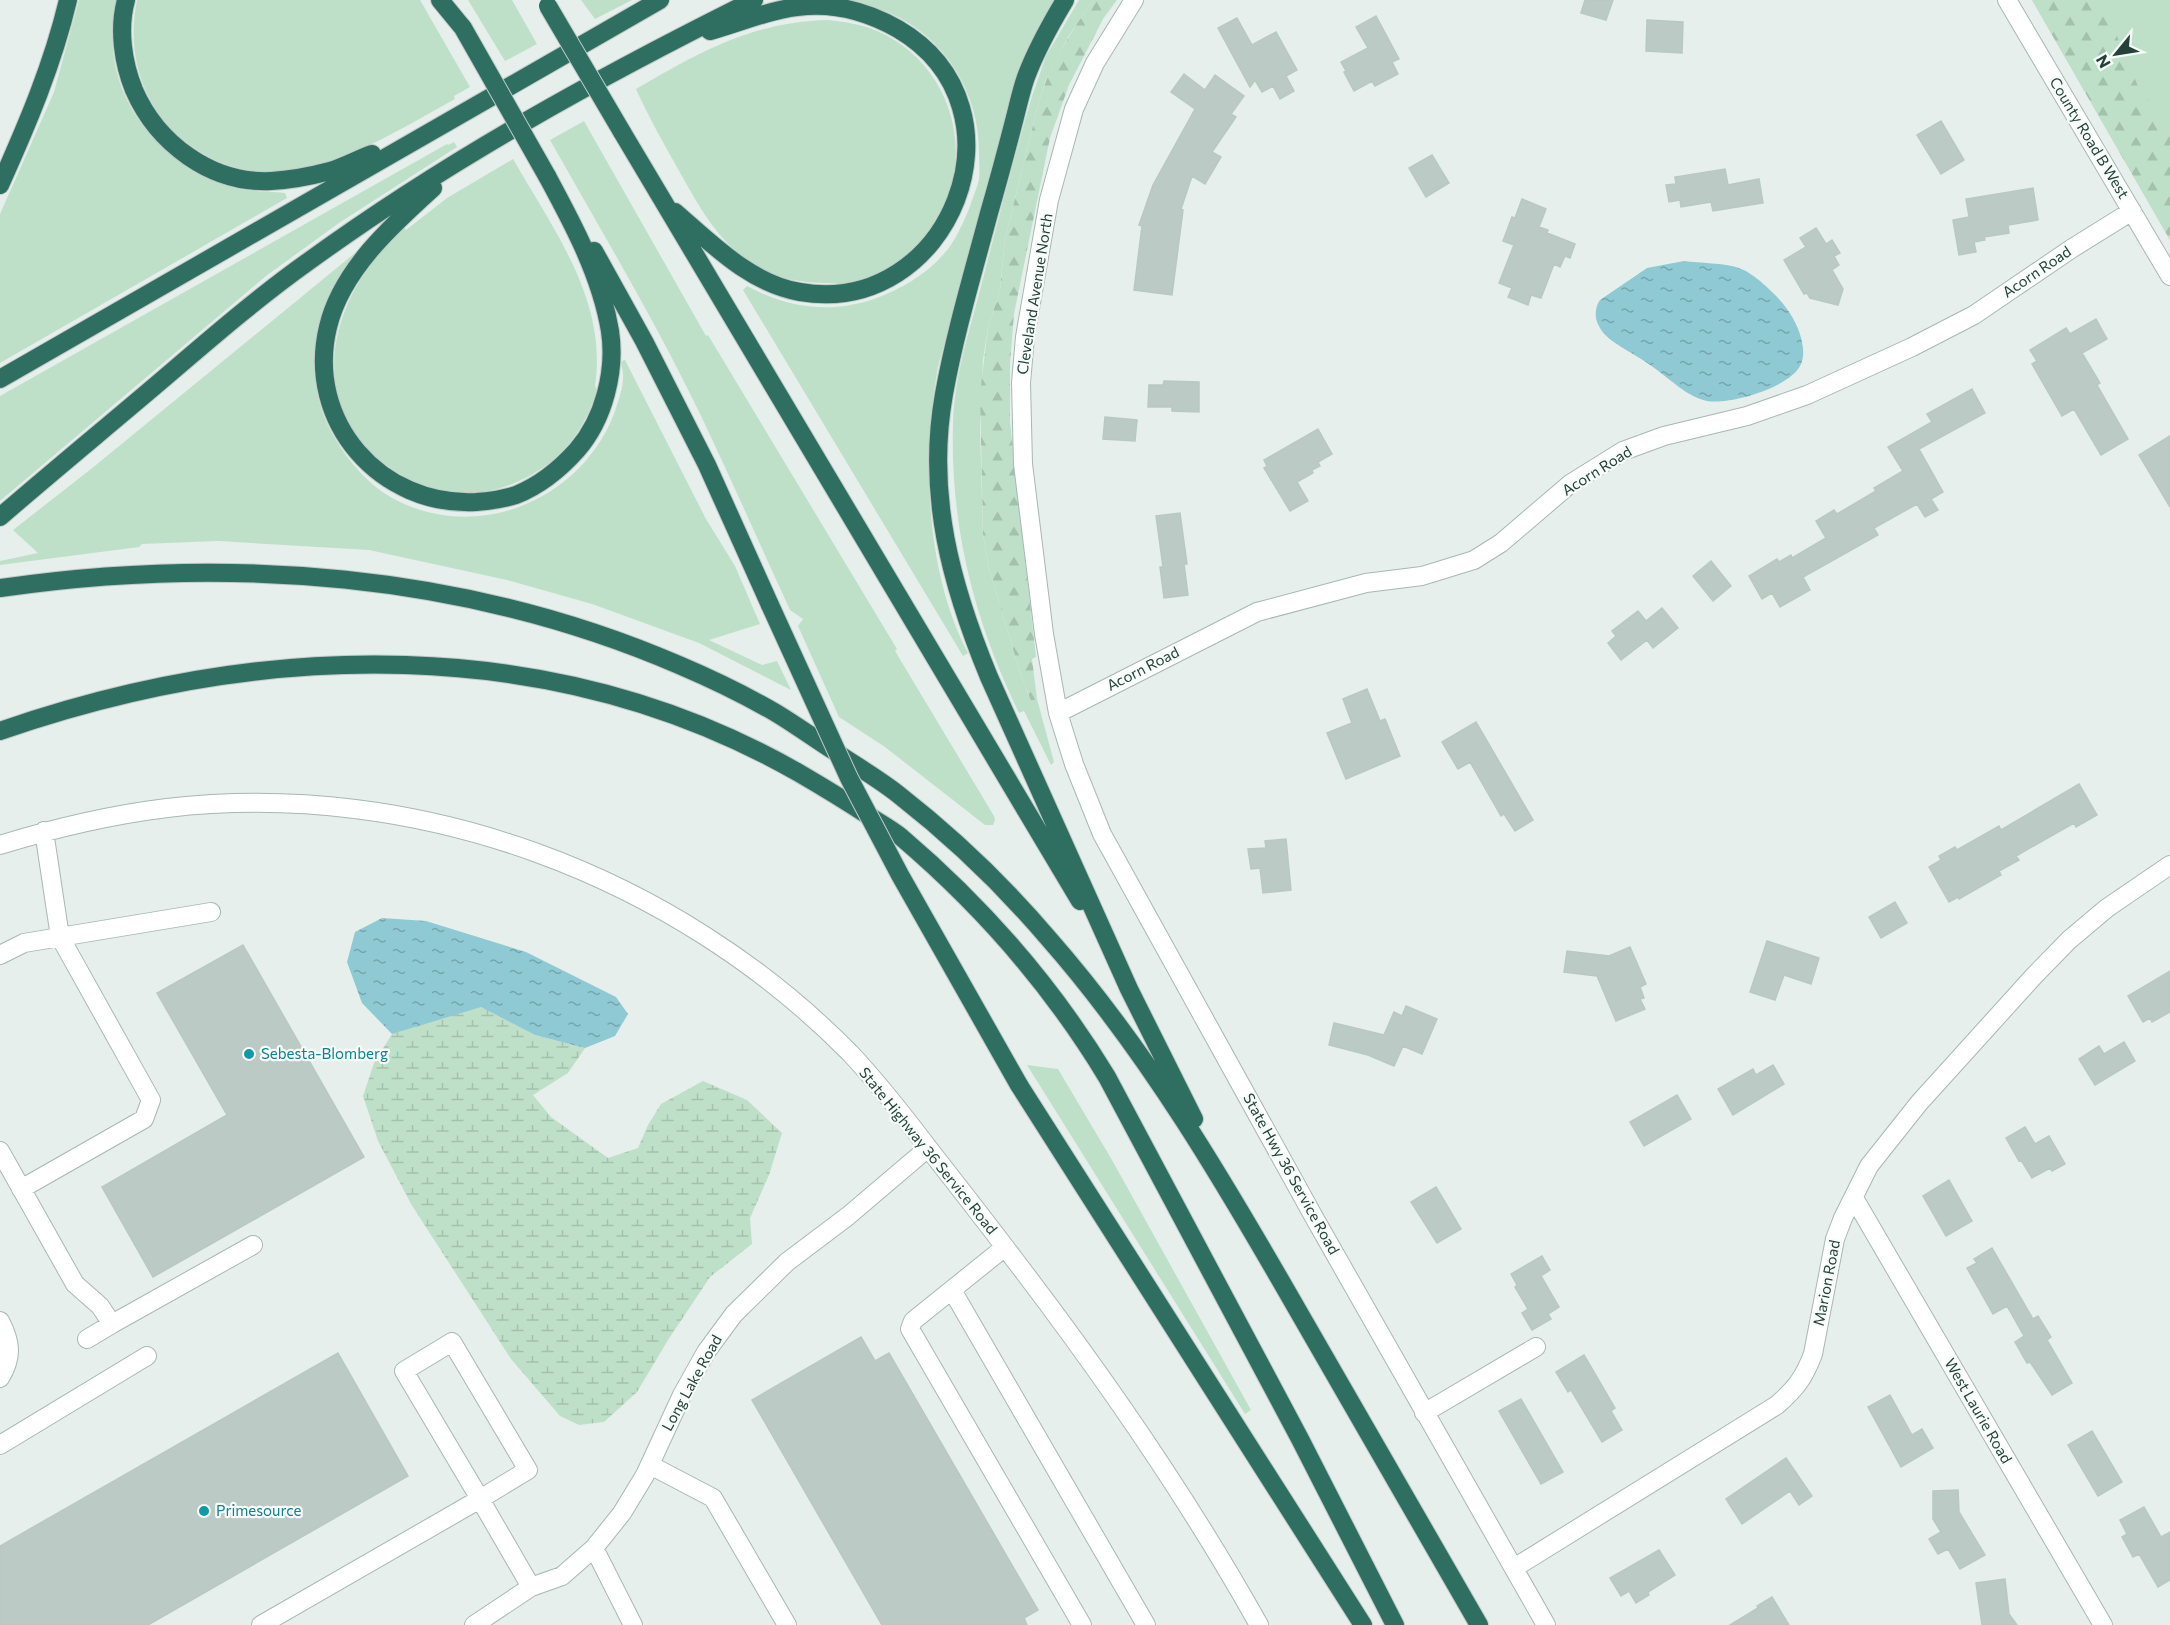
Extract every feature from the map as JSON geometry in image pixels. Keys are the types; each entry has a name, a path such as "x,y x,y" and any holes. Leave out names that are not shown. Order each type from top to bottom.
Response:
{"highway":[{"path":"0,185 49,66 68,0"},
{"path":"126,0 122,30 124,54 130,80 141,105 154,125 173,145 194,161 221,174 269,181 332,170 453,118"},
{"path":"440,0 463,28"},
{"path":"447,0 577,231 598,289 610,332 611,358 608,387 599,415 586,440 567,462 548,478 515,495 488,501 460,503 429,498 393,483 372,467 354,447 339,424 330,402 325,375 325,347 328,326 340,295 378,239 467,156"},
{"path":"0,379 660,0"},
{"path":"5,513 232,320 308,261 386,207 467,156 665,44 754,0"},
{"path":"1065,0 1044,36 1026,78 954,344 943,396 939,444 939,492 947,549 971,633 1129,989 1230,1193"},
{"path":"547,3 663,202 1037,827 1129,989"},
{"path":"663,202 732,260 765,280 799,292 824,294 849,292 875,285 897,274 922,253 940,231 954,207 965,173 968,150 966,125 960,101 944,72 908,35 882,20 858,11 833,6 807,6 781,10 665,44"},
{"path":"547,176 579,223 644,341 725,504 849,778 925,921 1019,1085 1363,1625"},
{"path":"0,588 118,574 252,572 319,576 386,584 452,595 518,610 582,628 711,679 775,713 895,792 951,838 1003,887 1096,997 1165,1092 1230,1193 1479,1625"},
{"path":"0,731 103,699 224,676 347,665 411,664 468,668 537,677 650,706 770,756 833,793 898,835 980,911 1026,962 1089,1046 1300,1439 1395,1625"}],"street":[{"name":"Cleveland Avenue North","path":"1058,713 1044,634 1023,464 1021,383 1025,337 1049,200 1074,109 1095,63 1134,0"},
{"name":"County Road B West","path":"2007,0 2170,276"},
{"name":"Acorn Road","path":"1058,713 1257,612 1366,583 1422,576 1474,560 1501,543 1570,484 1623,451 1664,436 1747,416 1807,395 1912,347 1974,315 2132,211"},
{"name":"State Hwy 36 Service Road","path":"1058,713 1074,764 1102,834 1424,1413 1546,1625"},
{"name":"State Highway 36 Service Road","path":"0,845 44,831 114,816 170,808 234,804 291,804 355,810 412,818 529,849 588,873 696,929 743,961 799,1005 851,1054 894,1102 1005,1247 1141,1435 1259,1625"},
{"path":"21,1189 144,1119 151,1100 60,937 44,831"},
{"name":"Marion Road","path":"1514,1568 1777,1406 1796,1388 1813,1354 1835,1239 1869,1166 1919,1103 2069,940 2107,908 2170,865"},
{"path":"0,955 24,943 211,912"},
{"name":"Long Lake Road","path":"474,1625 531,1587 562,1576 594,1548 622,1513 650,1465 682,1395 706,1352 734,1314 787,1262 848,1216 928,1148"},
{"path":"0,1151 75,1284 100,1306 112,1324"},
{"name":"West Laurie Road","path":"1854,1198 2103,1625"},
{"path":"87,1339 253,1245"},
{"path":"1005,1247 913,1321 910,1329 1082,1625"},
{"path":"952,1290 1146,1625"},
{"path":"0,1321 8,1336 9,1359 0,1378"},
{"path":"261,1625 480,1499 528,1470 452,1342 404,1371 480,1499 531,1587"},
{"path":"1424,1413 1536,1347"},
{"path":"0,1445 147,1356"},
{"path":"650,1465 713,1498 787,1625"},
{"path":"594,1548 627,1623"}],"green space":[{"path":"79,0 117,0 113,31 115,61 122,89 136,115 154,138 176,158 201,174 237,188 285,193 287,198 0,363 0,214 54,92"},
{"path":"137,0 420,0 470,87 454,96 455,99 398,131 336,159 305,168 273,172 241,169 209,157 194,148 163,120 150,100 139,73 134,45"},
{"path":"468,0 512,0 537,44 505,61"},
{"path":"581,0 632,0 595,19"},
{"path":"821,0 1055,0 1040,28 1001,138 938,367 933,402 929,475 935,550 954,621 968,653 963,656 743,290 747,286 793,304 825,307 857,304 895,290 924,273 948,249 969,209 978,183 979,152 973,109 956,70 943,53 911,25 892,14 867,6"},
{"path":"1079,0 1093,0 1068,37 1045,82 1005,239 1000,290 988,327 983,360 980,427 983,534 989,568 1019,669 1031,701 1037,699 1054,762 1051,765 1024,711 1019,713 989,643 978,608 968,572 956,499 953,423 962,358 1032,96 1046,56"},
{"path":"1093,0 1117,0 1103,19 1069,85 1050,138 1014,314 1010,364 1010,421 1036,657 1032,659 1037,699 1031,701 1019,669 989,568 983,534 980,394 988,327 1000,290 1005,239 1039,101 1055,61"},
{"path":"2032,0 2170,0 2170,240"},
{"path":"2032,0 2102,0 2140,91 2170,124 2170,240"},
{"path":"828,20 859,25 877,31 900,44 919,60 935,80 946,102 953,126 956,151 954,176 944,212 937,225 898,264 867,279 850,284 814,283 779,276 748,261 728,244 697,203 636,89 728,41 775,26"},
{"path":"584,121 706,336 708,335 897,649 895,651 994,816 993,825 985,825 885,747 839,717 798,626 803,619 790,610 685,384 629,278 550,140"},
{"path":"454,142 457,147 339,223 266,276 0,501 0,396"},
{"path":"513,159 560,239 585,295 593,325 597,355 595,386 597,390 587,415 570,443 553,460 533,474 485,492 457,493 429,488 403,476 370,451 348,422 337,389 334,356 341,322 355,288 377,257 404,228 406,230 447,198"},
{"path":"355,253 358,255 336,287 323,313 317,337 314,368 318,398 329,427 341,448 360,472 392,498 424,511 457,517 490,515 522,506 551,491 577,470 598,444 614,414 619,399 623,379 621,363 625,360 706,519 735,566 760,624 709,640 762,665 777,661 791,690 699,643 592,604 507,580 369,550 218,541 142,544 139,547 0,565 0,561 38,553 13,530"},
{"path":"481,1006 535,1035 585,1048 568,1073 533,1095 551,1117 608,1158 638,1148 661,1104 703,1081 747,1100 782,1133 769,1175 750,1218 752,1244 710,1277 637,1392 604,1422 579,1425 560,1416 511,1359 411,1204 378,1141 363,1096 374,1063 392,1034"},
{"path":"1027,1065 1058,1069 1112,1160 1251,1410 1245,1414"}],"water":[{"path":"1684,261 1739,268 1752,275 1772,292 1791,314 1798,328 1803,358 1795,372 1786,380 1759,393 1717,402 1707,401 1685,391 1648,363 1616,344 1601,330 1596,316 1600,300 1647,268"},
{"path":"382,918 426,921 526,952 616,997 628,1014 615,1036 585,1048 535,1035 481,1007 392,1034 362,1003 347,962 355,932"}],"building":[{"path":"1585,0 1613,0 1606,20 1581,13"},
{"path":"1376,16 1399,59 1392,62 1398,74 1375,86 1372,81 1354,91 1341,62 1368,48 1356,27"},
{"path":"1237,18 1252,45 1276,32 1297,70 1286,76 1294,91 1280,99 1273,86 1262,92 1255,80 1250,87 1218,28"},
{"path":"1647,20 1683,22 1682,53 1646,51"},
{"path":"1184,74 1205,90 1215,75 1244,96 1231,114 1236,117 1212,152 1221,157 1205,184 1192,176 1181,209 1183,210 1172,295 1134,290 1142,226 1139,225 1153,185 1195,109 1171,92"},
{"path":"1941,121 1964,160 1941,174 1917,135"},
{"path":"1432,155 1449,183 1426,197 1409,168"},
{"path":"1725,169 1728,185 1759,179 1763,203 1713,211 1711,202 1681,207 1680,200 1669,202 1666,185 1676,184 1675,177"},
{"path":"2033,188 2038,220 2008,225 2009,233 1984,237 1985,240 1974,242 1976,252 1959,255 1953,220 1969,217 1966,199"},
{"path":"1522,199 1546,209 1539,227 1548,230 1547,233 1575,244 1570,258 1565,256 1560,267 1554,264 1541,298 1531,295 1528,305 1508,297 1512,288 1499,283 1514,245 1503,241"},
{"path":"1816,228 1826,244 1832,240 1840,253 1834,256 1839,265 1832,270 1843,289 1838,305 1810,298 1807,293 1804,294 1784,260 1806,247 1800,238"},
{"path":"2096,319 2107,339 2082,353 2100,383 2097,385 2128,439 2101,455 2074,409 2062,416 2032,364 2037,361 2030,350 2066,328 2070,334"},
{"path":"1164,381 1199,382 1199,412 1172,411 1172,407 1148,407 1149,385 1163,385"},
{"path":"1972,389 1985,413 1919,449 1943,492 1931,499 1938,510 1925,517 1917,504 1874,528 1878,535 1803,577 1810,590 1780,607 1772,593 1762,599 1749,576 1777,559 1779,562 1791,555 1792,558 1826,538 1816,521 1834,510 1837,514 1876,491 1874,488 1903,471 1888,447 1932,422 1927,414"},
{"path":"1105,417 1137,420 1135,441 1103,439"},
{"path":"1318,429 1332,454 1318,462 1320,466 1312,470 1313,473 1297,482 1308,501 1290,511 1264,468 1267,466 1264,460"},
{"path":"2170,436 2170,507 2139,455"},
{"path":"1180,513 1187,564 1184,564 1188,595 1164,598 1160,567 1163,567 1156,516"},
{"path":"1711,561 1731,586 1713,601 1693,576"},
{"path":"1662,608 1678,628 1653,648 1647,640 1621,660 1608,643 1616,636 1612,631 1638,611 1646,621"},
{"path":"1367,689 1380,721 1385,719 1400,756 1346,779 1327,733 1352,723 1343,699"},
{"path":"1476,722 1533,820 1515,831 1504,814 1501,816 1470,762 1458,769 1442,742"},
{"path":"2079,784 2097,815 2076,827 2074,823 2016,856 2019,860 1999,871 2001,875 1959,899 1958,897 1949,902 1929,867 1941,860 1939,856 1955,847 1957,850 1999,826 2001,830"},
{"path":"1286,839 1291,890 1263,893 1260,868 1251,869 1248,849 1266,848 1265,841"},
{"path":"1895,902 1907,923 1881,938 1869,917"},
{"path":"1767,941 1819,958 1811,984 1784,975 1775,1000 1750,992"},
{"name":"Sebesta-Blomberg","path":"243,945 364,1157 153,1277 102,1187 227,1115 157,993"},
{"path":"1630,947 1646,984 1640,987 1644,998 1640,999 1645,1009 1616,1021 1597,976 1564,972 1567,951 1609,956"},
{"path":"2170,971 2170,1012 2152,1022 2150,1018 2143,1022 2128,996"},
{"path":"1406,1006 1437,1019 1422,1054 1403,1046 1394,1066 1368,1055 1329,1045 1334,1023 1384,1035 1394,1012 1402,1016"},
{"path":"2124,1042 2135,1061 2095,1085 2079,1059 2099,1046 2104,1054"},
{"path":"1773,1065 1784,1084 1733,1115 1718,1089 1753,1069 1756,1075"},
{"path":"1677,1095 1691,1119 1644,1146 1630,1122"},
{"path":"2025,1127 2035,1144 2049,1136 2065,1164 2052,1171 2050,1168 2032,1178 2006,1138"},
{"path":"1949,1180 1972,1221 1946,1236 1923,1196"},
{"path":"1436,1187 1461,1229 1437,1243 1411,1202"},
{"path":"1992,1248 2033,1319 2038,1316 2051,1337 2047,1340 2072,1383 2052,1395 2030,1362 2027,1363 2015,1342 2024,1336 2007,1306 1993,1314 1967,1268 1977,1263 1974,1259"},
{"path":"1542,1256 1550,1270 1541,1276 1559,1307 1548,1314 1551,1319 1532,1330 1522,1313 1528,1309 1515,1287 1517,1285 1511,1274"},
{"path":"861,1337 875,1361 889,1353 1038,1610 1024,1618 1027,1625 882,1625 752,1400"},
{"name":"Primesource","path":"338,1353 408,1476 148,1625 0,1625 0,1546"},
{"path":"1584,1355 1615,1408 1611,1411 1622,1430 1602,1442 1571,1390 1568,1392 1556,1372"},
{"path":"1890,1395 1912,1435 1922,1429 1933,1448 1901,1467 1868,1407"},
{"path":"1521,1399 1563,1472 1541,1484 1499,1411"},
{"path":"2092,1431 2122,1482 2098,1496 2068,1445"},
{"path":"1786,1458 1812,1496 1799,1505 1790,1491 1742,1524 1726,1499"},
{"path":"1958,1490 1959,1512 1985,1555 1960,1569 1948,1549 1938,1554 1929,1539 1941,1532 1933,1519 1933,1491"},
{"path":"2144,1507 2161,1537 2170,1532 2170,1580 2158,1587 2139,1554 2133,1557 2122,1537 2127,1534 2120,1520"},
{"path":"1659,1550 1675,1575 1648,1592 1649,1595 1636,1603 1629,1591 1621,1596 1610,1578"},
{"path":"2005,1579 2009,1614 2017,1625 1982,1625 1976,1583"},
{"path":"1772,1597 1789,1625 1730,1625 1758,1608 1757,1606"}],"place":[{"name":"Sebesta-Blomberg","path":"249,1054"},
{"name":"Primesource","path":"204,1511"}]}
